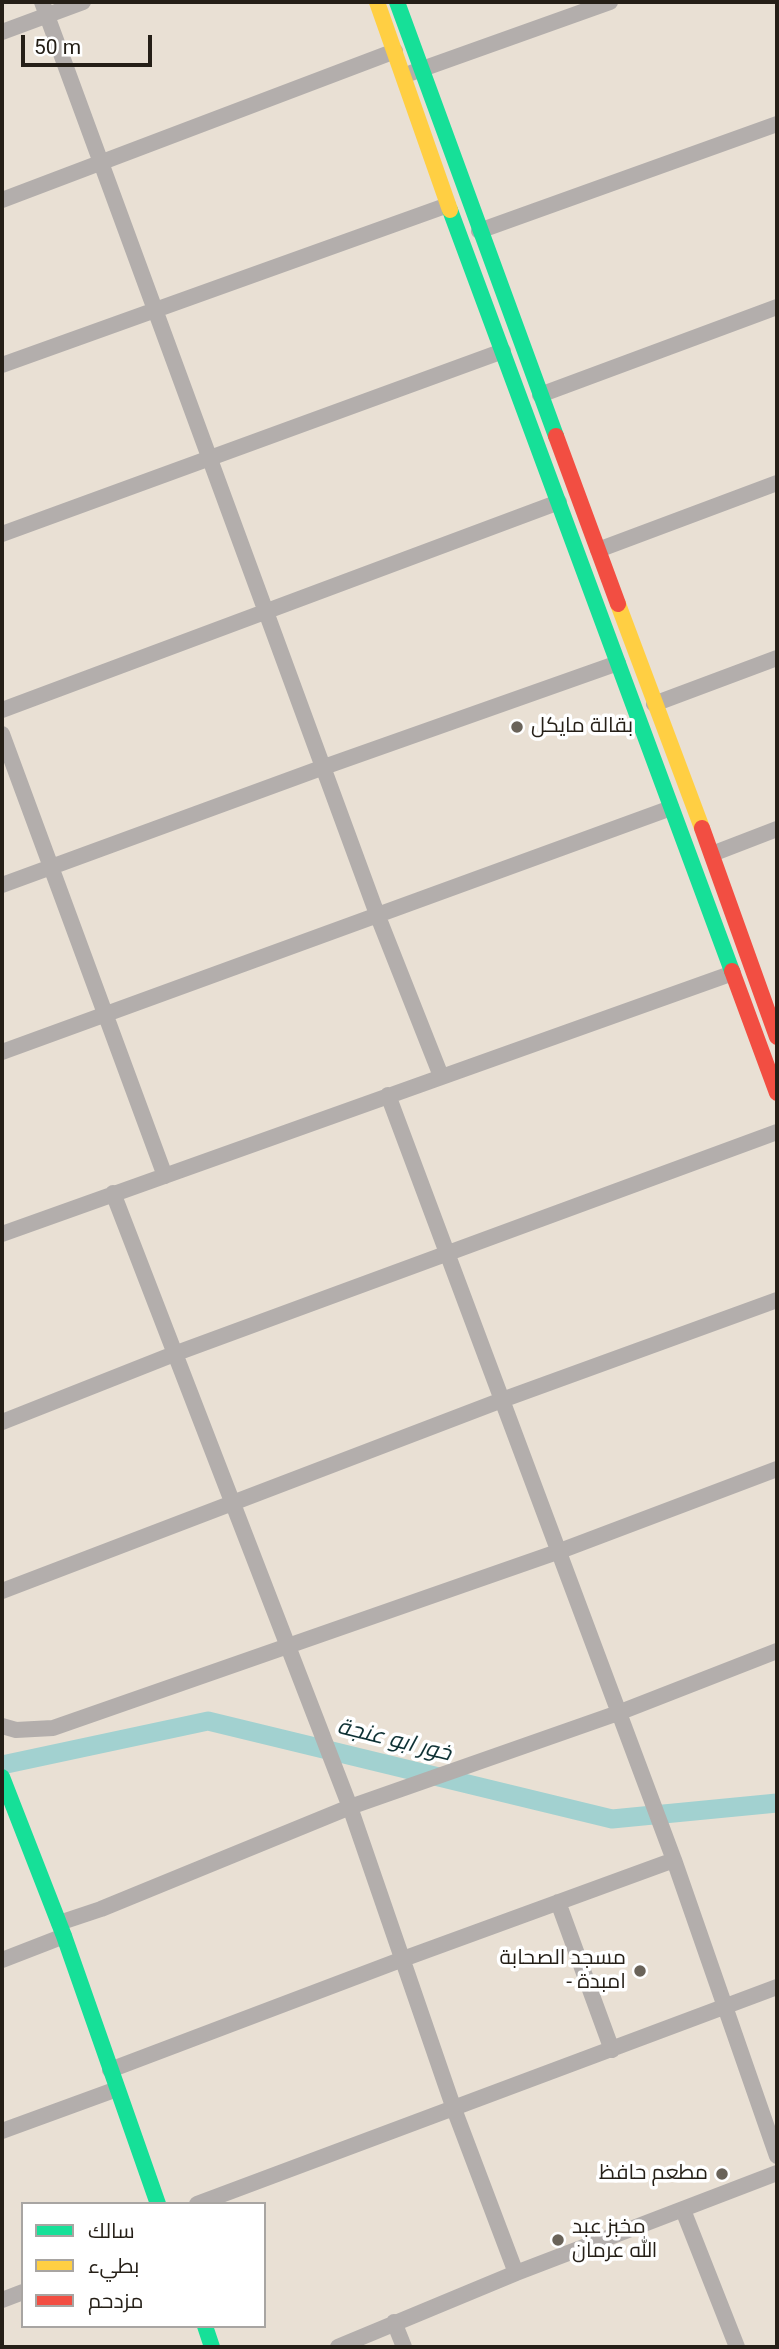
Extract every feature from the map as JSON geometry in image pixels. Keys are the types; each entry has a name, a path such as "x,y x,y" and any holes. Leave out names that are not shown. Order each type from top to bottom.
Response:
{"main road":[{"path":"377,2 448,205 777,1093"},
{"path":"397,2 654,704 773,1012 777,1037"},
{"path":"2,1777 62,1930 157,2202"},
{"path":"206,2328 212,2347"}],"street":[{"path":"2,32 44,9 83,2"},
{"path":"404,76 610,2"},
{"path":"44,9 211,457 264,611 377,914 441,1076"},
{"path":"2,200 395,51"},
{"path":"479,231 777,124"},
{"path":"2,365 448,205"},
{"path":"540,395 777,307"},
{"path":"2,534 503,351"},
{"path":"598,550 777,483"},
{"path":"2,710 559,502"},
{"path":"654,704 777,658"},
{"path":"2,885 618,663"},
{"path":"2,734 165,1176"},
{"path":"2,1052 671,808"},
{"path":"712,854 777,830"},
{"path":"2,1234 733,973"},
{"path":"388,1095 674,1860 777,2156"},
{"path":"2,1422 174,1354 777,1132"},
{"path":"113,1193 350,1807 454,2109 516,2273"},
{"path":"2,1591 502,1400 777,1300"},
{"path":"2,1726 16,1730 53,1728 560,1551 777,1469"},
{"path":"2,1960 101,1909 350,1807 618,1713 777,1651"},
{"path":"110,2070 674,1860"},
{"path":"558,1902 612,2050"},
{"path":"202,2202 777,1987"},
{"path":"2,2131 117,2089"},
{"path":"338,2347 516,2273 777,2173"},
{"path":"683,2210 737,2347"},
{"path":"2,2300 21,2293"},
{"path":"394,2322 404,2347"}],"waterway":[{"name":"خور ابو عنجة","path":"2,1765 208,1721 612,1819 777,1803"}],"traffic: fast":[{"path":"397,2 556,436"},
{"path":"450,210 732,971"},
{"path":"2,1777 64,1936 157,2202"},
{"path":"206,2328 212,2347"}],"traffic: slow":[{"path":"377,2 450,210"},
{"path":"618,604 702,828"}],"traffic: jam":[{"path":"556,436 618,604"},
{"path":"702,828 777,1037"},
{"path":"732,971 777,1093"}],"place":[{"name":"بقالة مايكل","path":"517,727"},
{"name":"مسجد الصحابة - امبدة","path":"640,1971"},
{"name":"مطعم حافظ","path":"722,2174"},
{"name":"مخبز عبد الله عرمان","path":"558,2240"}]}
